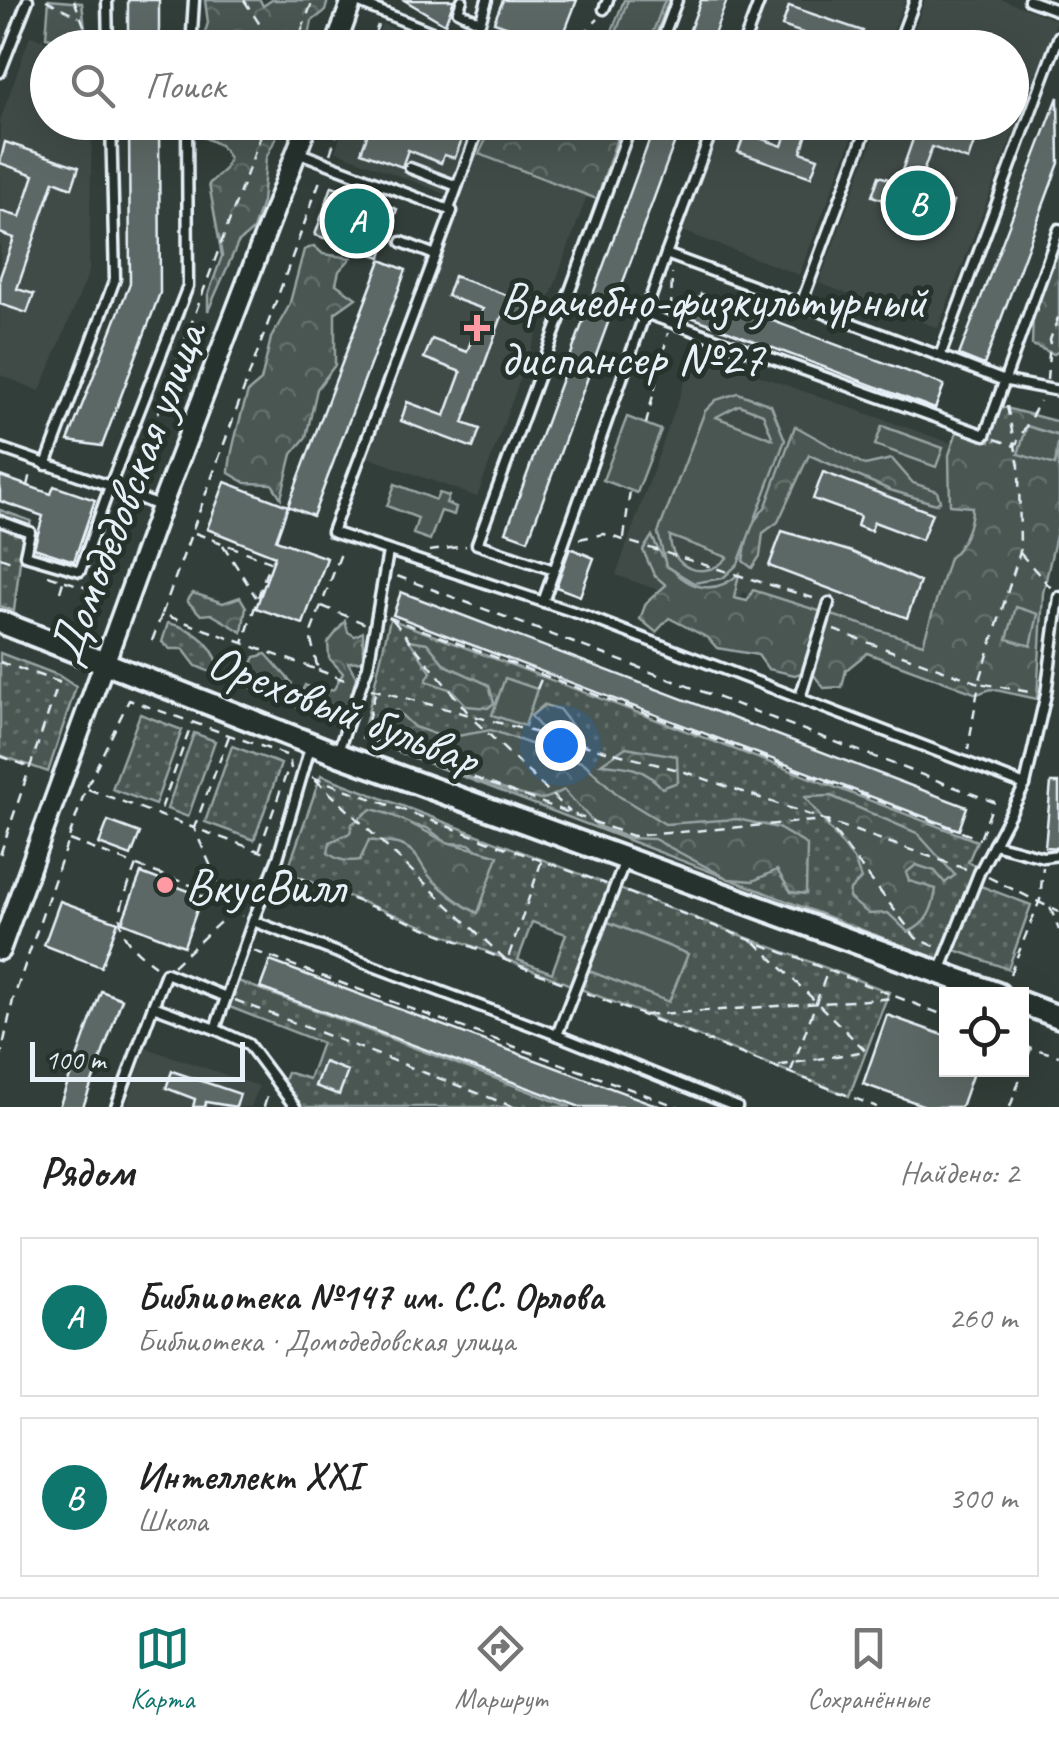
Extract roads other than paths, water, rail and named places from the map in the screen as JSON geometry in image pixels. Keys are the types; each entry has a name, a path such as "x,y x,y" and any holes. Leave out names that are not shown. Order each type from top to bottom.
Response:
{"main road":[{"name":"Ореховый бульвар","path":"0,622 337,754 978,987"},
{"path":"1029,1006 1059,1016"}],"street":[{"path":"341,30 352,0"},
{"name":"Домодедовская улица","path":"0,950 161,507 301,140"}],"lane":[{"path":"0,72 28,0"},
{"path":"107,0 108,30"},
{"path":"192,30 194,0"},
{"path":"352,0 426,30"},
{"path":"462,0 458,11 480,22 487,0"},
{"path":"666,30 677,0"},
{"path":"749,30 760,0"},
{"path":"904,30 915,0"},
{"path":"1029,0 1059,11"},
{"path":"1029,117 1059,36"},
{"path":"46,465 115,279 111,140"},
{"path":"0,521 30,532 25,555 80,571 188,286 187,140"},
{"path":"448,209 474,140"},
{"path":"554,570 477,544 625,140"},
{"path":"543,602 709,140"},
{"path":"801,304 862,140"},
{"path":"940,356 1020,140"},
{"path":"296,152 452,211 332,532 685,651 1025,784"},
{"path":"410,168 457,186"},
{"path":"644,313 984,435 1059,229"},
{"path":"402,242 436,256"},
{"path":"669,255 1002,380 1059,391"},
{"path":"0,448 161,507"},
{"path":"337,754 362,686 388,552"},
{"path":"939,973 978,873 1025,784 1046,694 1059,597"},
{"path":"800,698 829,603"},
{"path":"214,1030 278,858 311,744"},
{"path":"994,844 1043,856 1059,854"},
{"path":"557,1035 626,859"},
{"path":"253,920 737,1107"},
{"path":"116,1107 166,973 226,997"},
{"path":"153,1006 248,1044 296,1107"}],"place":[{"name":"Интеллект XXI","path":"918,203"},
{"name":"Библиотека №147 им. С.С. Орлова","path":"357,221"},
{"name":"Врачебно-физкультурный диспансер №27","path":"477,328"},
{"name":"ВкусВилл","path":"165,885"}]}
